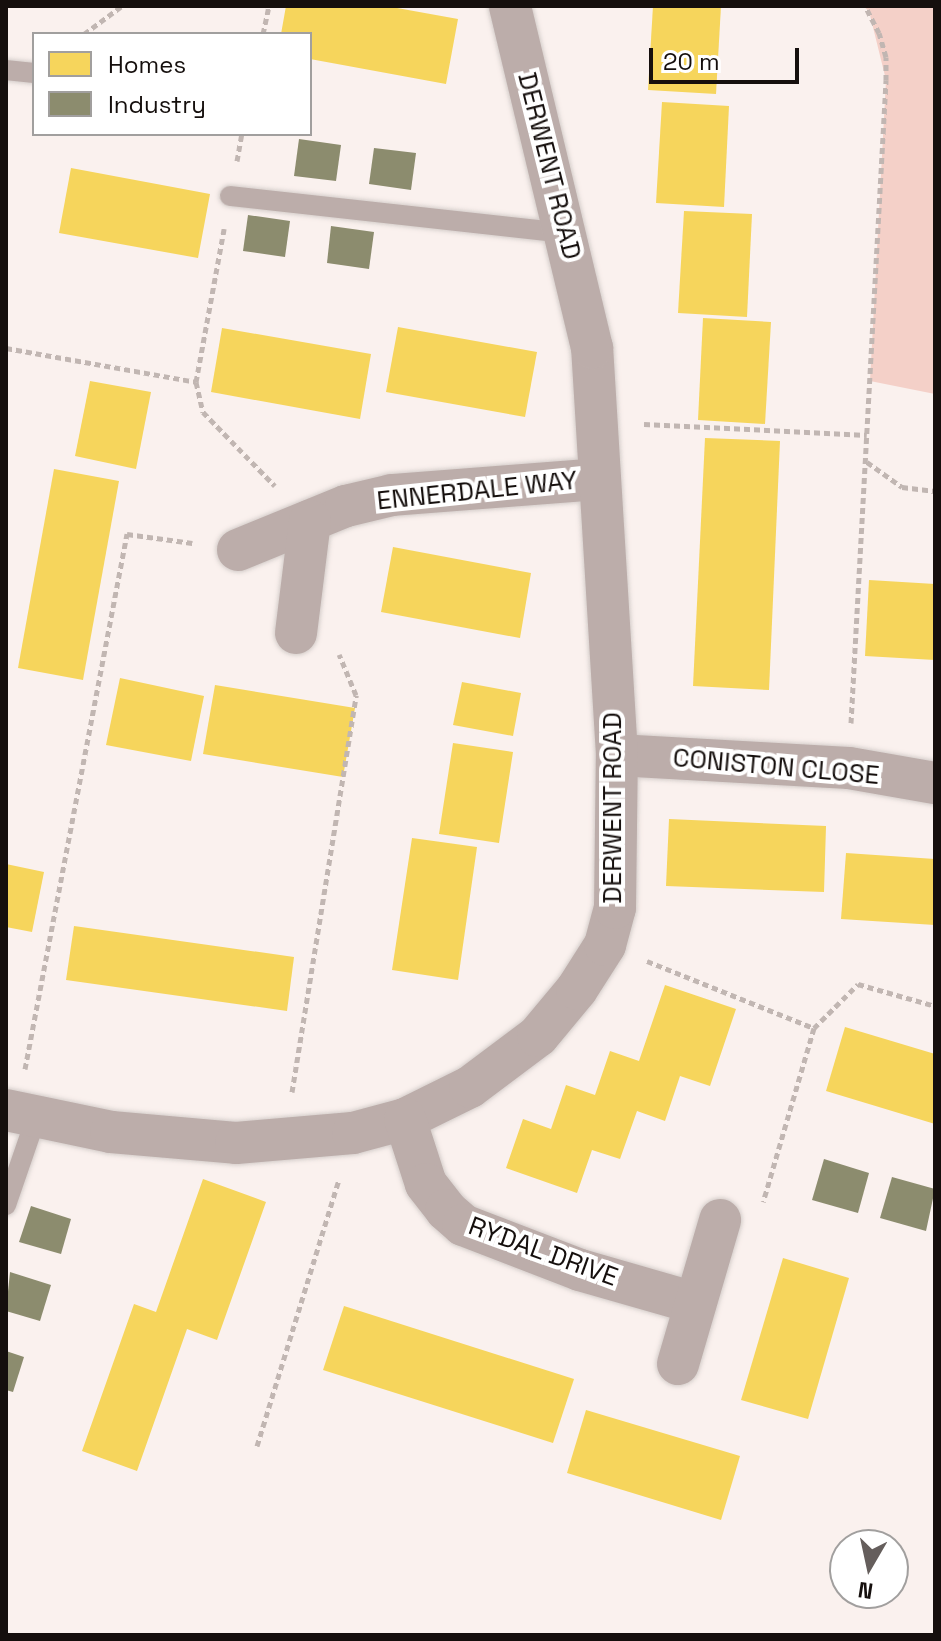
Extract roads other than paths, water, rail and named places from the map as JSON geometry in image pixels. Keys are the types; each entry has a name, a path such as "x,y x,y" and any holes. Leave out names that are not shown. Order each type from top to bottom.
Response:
{"street":[{"name":"DERWENT ROAD","path":"19,1113 175,1140 236,1143 353,1133 405,1119 470,1087 538,1036 577,989 605,945 615,908 617,755 599,479 599,422 588,320 510,6"},
{"name":"ENNERDALE WAY","path":"238,550 346,506 392,495 599,479"},
{"path":"296,633 310,521"},
{"name":"CONISTON CLOSE","path":"617,755 849,768 935,783"},
{"name":"RYDAL DRIVE","path":"405,1119 426,1184 440,1204 463,1225 580,1270 695,1303"},
{"path":"678,1364 720,1220"}],"lane":[{"path":"6,70 32,73"},
{"path":"230,196 564,233"},
{"path":"6,1205 19,1113"}]}
